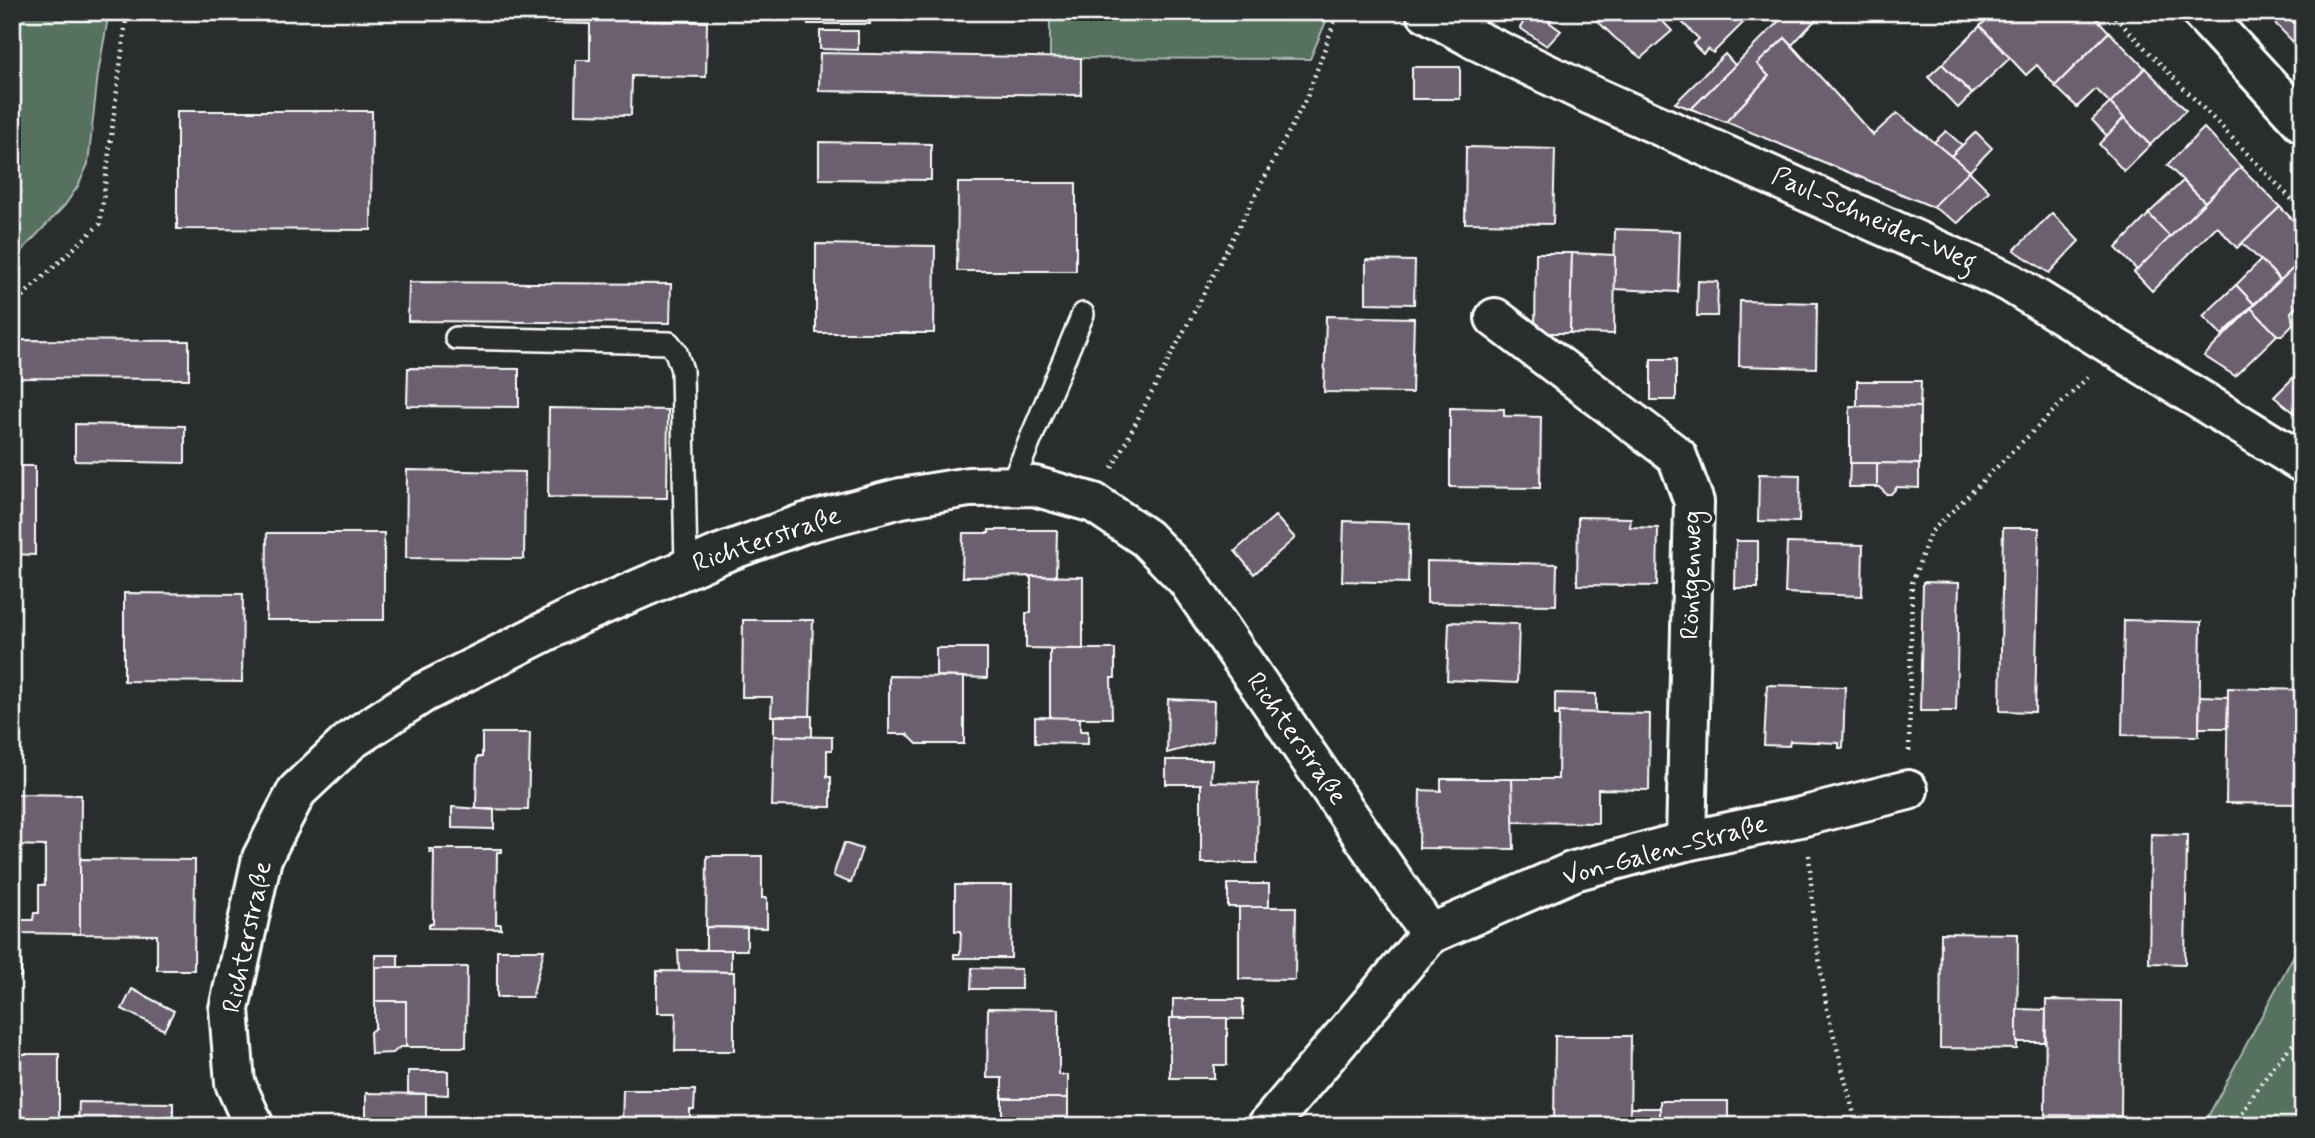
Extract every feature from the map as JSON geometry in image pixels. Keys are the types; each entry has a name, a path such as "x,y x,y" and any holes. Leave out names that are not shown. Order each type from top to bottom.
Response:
{"street":[{"name":"Paul-Schneider-Weg","path":"1426,12 1478,41 1593,96 2009,282 2303,463"},
{"path":"2201,12 2303,123"},
{"name":"Röntgenweg","path":"1495,318 1677,456 1690,490 1694,502 1686,841"},
{"name":"Richterstraße","path":"254,1126 235,1083 229,1009 262,858 297,791 351,740 423,693 572,618 686,567 805,523 901,498 969,487 1034,486 1094,503 1146,538 1187,580 1430,934"},
{"name":"Von-Galen-Straße","path":"1267,1126 1430,934 1574,871 1686,841 1805,816 1908,790"}],"lane":[{"path":"1011,486 1083,314"},
{"path":"456,338 669,343 676,352 682,370 686,567"}],"path":[{"path":"12,306 100,224 127,12"},
{"path":"1094,503 1307,97 1338,12"},
{"path":"2110,12 2303,211"},
{"path":"1908,790 1912,583 1930,533 2117,348"},
{"path":"1805,816 1815,934 1827,1009 1857,1126"},
{"path":"2236,1126 2250,1096 2303,1034"}],"green space":[{"path":"12,12 109,12 98,74 88,164 65,205 12,261"},
{"path":"1050,12 1330,12 1310,59 1050,58"},
{"path":"2303,938 2303,1126 2203,1126"}],"building":[{"path":"537,12 647,12 646,21 707,22 706,77 632,76 631,115 575,114 576,60 590,60 590,24 537,23"},
{"path":"808,12 870,12 870,24 808,24"},
{"path":"1529,12 1557,13 1549,22 1561,31 1547,46 1520,28"},
{"path":"1588,12 1654,12 1672,31 1641,58"},
{"path":"1672,12 1754,12 1713,53 1708,49 1703,54 1693,44 1699,39"},
{"path":"1788,12 1823,12 1792,45 1785,38 1757,64 1769,76 1726,122 1691,109"},
{"path":"1994,12 2091,12 2109,32 2055,86 2037,65 2026,75 1980,26"},
{"path":"2264,12 2303,12 2303,52"},
{"path":"1980,26 2010,58 1972,94 1942,64"},
{"path":"820,31 858,31 858,50 820,49"},
{"path":"2109,32 2145,68 2110,103 2096,89 2077,107 2055,86"},
{"path":"1785,38 1873,135 1897,113 1970,171 1933,207 1726,122 1769,76 1757,64"},
{"path":"820,53 1081,58 1081,95 819,91"},
{"path":"1725,54 1735,65 1691,109 1675,103"},
{"path":"1942,64 1972,94 1958,108 1928,77"},
{"path":"1412,67 1460,67 1460,99 1412,99"},
{"path":"2145,68 2186,110 2150,145 2110,103"},
{"path":"2110,103 2124,118 2107,136 2092,120"},
{"path":"177,111 372,111 371,230 177,229"},
{"path":"2124,118 2150,145 2124,171 2099,144"},
{"path":"2204,128 2241,167 2205,202 2167,165"},
{"path":"1946,131 1962,145 1951,156 1934,142"},
{"path":"1976,132 1992,148 1970,171 1951,156"},
{"path":"819,142 931,144 931,180 819,179"},
{"path":"1466,147 1555,149 1553,224 1465,223"},
{"path":"2241,167 2280,207 2237,248 2217,226 2152,291 2134,272"},
{"path":"1969,171 1989,191 1958,223 1933,207"},
{"path":"2183,181 2205,202 2170,237 2148,214"},
{"path":"958,183 1076,183 1076,271 957,271"},
{"path":"2280,207 2303,230 2303,259 2281,280 2242,243"},
{"path":"2052,213 2079,241 2049,273 2014,250"},
{"path":"2149,214 2170,237 2137,270 2116,248"},
{"path":"1615,229 1680,231 1678,292 1614,289"},
{"path":"816,244 935,246 934,333 816,333"},
{"path":"1536,253 1572,253 1570,333 1535,333"},
{"path":"1572,253 1615,255 1614,334 1570,333"},
{"path":"2303,259 2303,306 2300,304 2291,312 2293,324 2282,335 2277,335 2251,308"},
{"path":"1366,260 1415,261 1414,304 1366,303"},
{"path":"2261,260 2280,280 2254,304 2236,285"},
{"path":"1698,281 1718,282 1717,316 1697,316"},
{"path":"409,282 671,284 670,323 408,321"},
{"path":"2236,285 2254,304 2222,335 2203,316"},
{"path":"1740,301 1817,303 1816,368 1739,366"},
{"path":"2251,308 2277,335 2235,376 2204,356"},
{"path":"1326,316 1414,318 1412,393 1324,392"},
{"path":"12,340 189,341 189,379 12,378"},
{"path":"1651,359 1676,359 1676,400 1651,400"},
{"path":"408,368 519,369 519,407 407,406"},
{"path":"2303,368 2303,414 2300,417 2274,397"},
{"path":"1857,381 1921,381 1920,407 1857,406"},
{"path":"1850,406 1920,407 1920,464 1850,463"},
{"path":"549,408 668,410 667,498 548,497"},
{"path":"1450,408 1504,409 1504,416 1541,417 1540,488 1450,487"},
{"path":"75,424 185,426 185,463 75,461"},
{"path":"1850,463 1877,463 1877,487 1849,487"},
{"path":"1877,463 1919,464 1919,488 1897,487 1891,494 1886,494 1877,487"},
{"path":"12,466 35,466 35,555 12,554"},
{"path":"407,470 525,472 524,559 406,558"},
{"path":"1759,474 1800,475 1799,522 1758,521"},
{"path":"1275,516 1295,538 1254,574 1235,551"},
{"path":"1578,517 1631,518 1630,527 1658,528 1657,586 1577,585"},
{"path":"1344,521 1410,523 1408,583 1342,581"},
{"path":"2003,528 2039,528 2035,712 2000,711"},
{"path":"989,530 1057,530 1056,576 962,577 963,533 989,533"},
{"path":"267,533 384,533 384,620 266,620"},
{"path":"1736,541 1758,541 1758,588 1735,588"},
{"path":"1787,543 1863,545 1862,596 1785,593"},
{"path":"1427,561 1557,564 1556,605 1427,603"},
{"path":"1027,576 1083,577 1083,649 1026,648 1026,613 1031,613 1031,578"},
{"path":"1923,582 1959,583 1956,711 1920,711"},
{"path":"124,593 243,594 242,682 124,681"},
{"path":"743,620 813,620 810,716 771,716 772,697 742,697"},
{"path":"2124,620 2201,622 2199,736 2122,735"},
{"path":"1449,622 1519,624 1517,683 1447,680"},
{"path":"936,648 987,648 987,678 936,676"},
{"path":"1050,649 1115,649 1115,678 1111,678 1112,718 1050,718"},
{"path":"889,676 964,677 964,744 917,744 907,734 889,734"},
{"path":"1767,685 1845,687 1843,748 1839,748 1839,743 1790,741 1789,746 1764,745"},
{"path":"2228,688 2303,690 2302,804 2226,803"},
{"path":"1555,693 1596,694 1596,713 1559,712 1559,715 1555,715"},
{"path":"2200,696 2228,697 2227,728 2199,728"},
{"path":"1168,699 1214,701 1213,741 1167,753"},
{"path":"1559,712 1650,714 1649,790 1598,789 1598,823 1512,822 1512,779 1558,779"},
{"path":"774,716 812,716 812,737 774,736"},
{"path":"1035,717 1080,718 1080,731 1088,731 1088,744 1035,743"},
{"path":"482,733 530,733 528,810 476,809 477,757 482,757"},
{"path":"774,736 832,737 832,750 827,750 827,777 831,777 831,807 772,806"},
{"path":"1166,760 1212,760 1211,782 1258,783 1257,863 1201,863 1201,784 1166,784"},
{"path":"1441,779 1512,779 1514,849 1419,848 1420,790 1441,791"},
{"path":"12,794 81,795 80,934 19,933 19,920 33,920 34,913 39,913 39,885 45,885 45,846 12,845"},
{"path":"452,807 494,810 494,829 452,828"},
{"path":"2151,834 2187,835 2185,964 2149,963"},
{"path":"844,843 862,849 851,883 833,876"},
{"path":"429,849 502,849 502,852 497,852 496,924 501,924 501,929 429,928 429,924 433,924 434,852"},
{"path":"707,856 762,856 762,898 767,898 767,928 706,927"},
{"path":"80,859 195,860 194,970 157,970 157,935 80,934"},
{"path":"1228,884 1269,884 1269,907 1228,907"},
{"path":"955,885 1012,885 1011,958 954,958 954,954 960,954 961,931 955,931"},
{"path":"1239,907 1296,907 1295,980 1239,979"},
{"path":"706,927 747,928 747,950 706,950"},
{"path":"1941,933 2018,934 2017,1049 1940,1048"},
{"path":"12,950 21,950 21,977 12,977"},
{"path":"497,950 544,950 532,997 497,997"},
{"path":"678,950 731,950 731,972 679,971"},
{"path":"375,955 398,955 398,967 375,967"},
{"path":"375,967 467,967 466,1047 406,1047 406,1001 375,1001"},
{"path":"972,968 1021,969 1021,989 971,989"},
{"path":"657,971 734,972 734,1051 675,1051 676,1013 657,1013"},
{"path":"132,989 174,1011 164,1030 122,1009"},
{"path":"1173,999 1243,999 1243,1019 1173,1018"},
{"path":"2046,1000 2122,1001 2121,1116 2045,1115"},
{"path":"375,1001 406,1001 406,1047 400,1047 393,1053 371,1054 370,1032 375,1028"},
{"path":"988,1008 1059,1009 1059,1075 1068,1075 1068,1098 1002,1098 1002,1078 987,1078"},
{"path":"2017,1009 2046,1010 2045,1042 2017,1042"},
{"path":"1170,1018 1227,1018 1227,1065 1214,1065 1214,1078 1170,1078"},
{"path":"1555,1036 1631,1036 1630,1126 1554,1126"},
{"path":"12,1054 59,1054 59,1126 12,1126"},
{"path":"408,1071 448,1071 448,1095 408,1093"},
{"path":"623,1090 695,1090 694,1110 690,1110 690,1126 622,1126"},
{"path":"366,1093 426,1094 426,1126 370,1126 370,1122 366,1122"},
{"path":"1002,1098 1068,1098 1068,1124 1089,1126 1002,1126"},
{"path":"1660,1101 1728,1101 1728,1126 1660,1126"},
{"path":"79,1102 173,1103 173,1126 78,1126"},
{"path":"1630,1108 1660,1108 1660,1126 1630,1126"}]}
